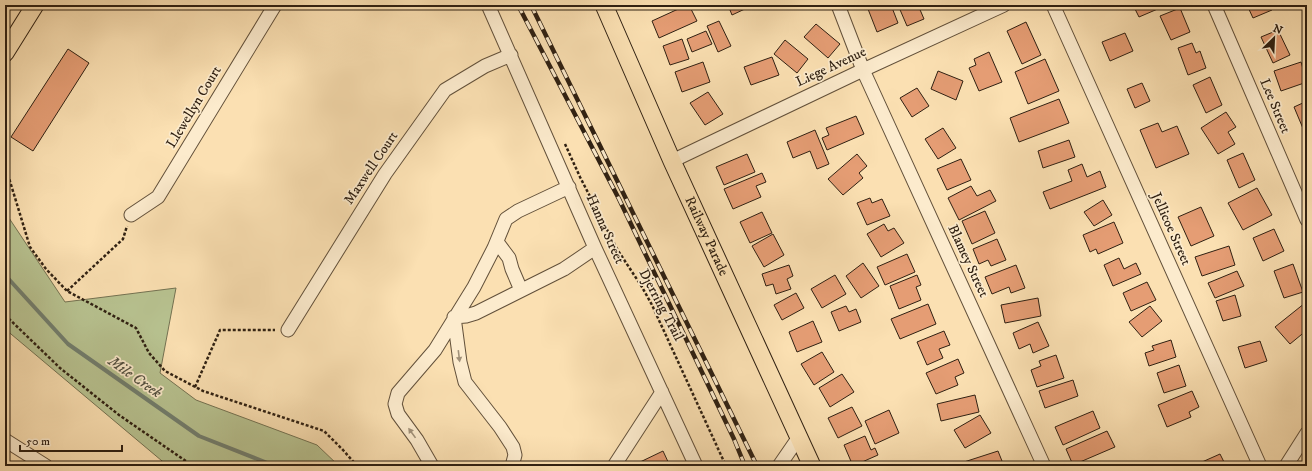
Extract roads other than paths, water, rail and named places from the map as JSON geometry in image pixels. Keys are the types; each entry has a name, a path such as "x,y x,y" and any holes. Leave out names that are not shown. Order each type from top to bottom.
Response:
{"main road":[{"path":"5,52 35,5"},
{"name":"Railway Parade","path":"604,5 672,161 812,466"}],"street":[{"name":"Llewellyn Court","path":"131,215 158,197 274,5"},
{"name":"Hanna Street","path":"488,5 595,248 696,466"},
{"name":"Blamey Street","path":"838,5 863,70 1044,466"},
{"name":"Liege Avenue","path":"672,161 1004,5"},
{"name":"Jellicoe Street","path":"1052,5 1260,466"},
{"name":"Lee Street","path":"1214,5 1307,220"},
{"name":"Maxwell Court","path":"288,330 385,174 445,90 485,66 511,55"},
{"path":"432,466 417,440 398,414 396,400 398,393 435,350 478,280 497,242 506,219 509,216 569,187"},
{"path":"497,242 508,256 521,290"},
{"path":"454,317 476,313 564,269 595,248"},
{"path":"454,317 460,362 464,378 470,389 484,405 513,447 515,456 512,466"},
{"path":"614,466 662,392"},
{"path":"1286,466 1307,433"},
{"path":"779,466 799,438"},
{"path":"5,440 46,466"}],"waterway":[{"name":"Mile Creek","path":"5,275 68,344 199,436 275,466"}],"railway":[{"path":"518,5 619,199 734,439 745,466"},
{"path":"531,5 757,466"}]}
